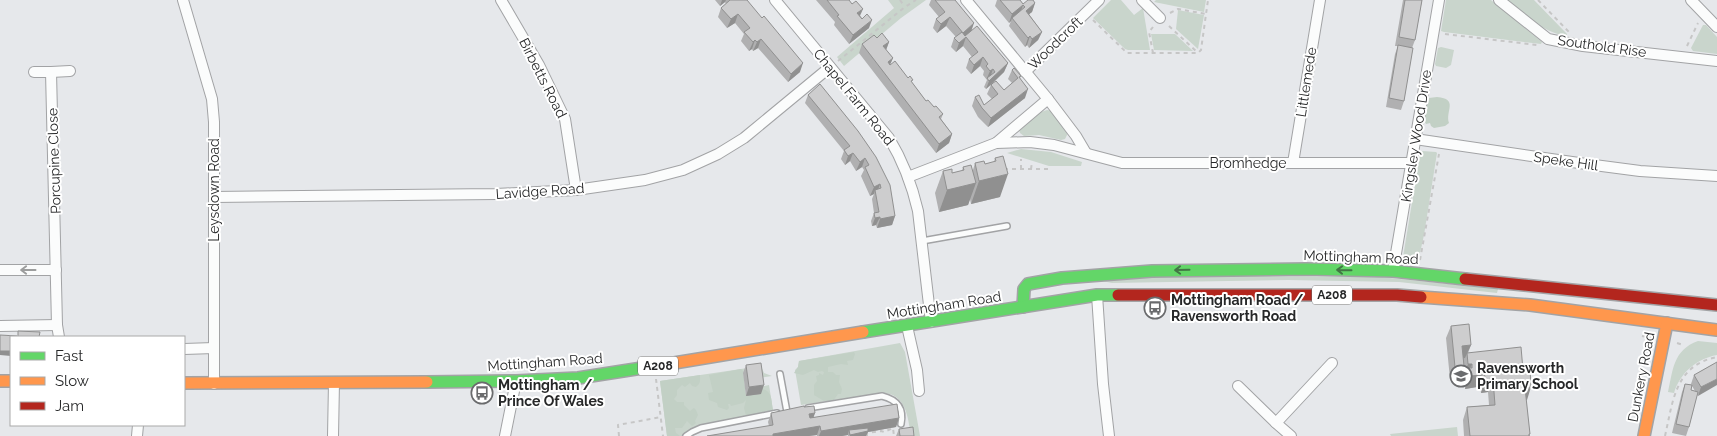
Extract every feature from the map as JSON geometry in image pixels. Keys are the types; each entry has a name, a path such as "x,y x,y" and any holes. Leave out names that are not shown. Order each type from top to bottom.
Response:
{"main road":[{"name":"Mottingham Road","path":"1023,307 1024,289 1028,284 1062,278 1152,270 1306,269 1393,271 1717,306"},
{"name":"Mottingham Road","path":"185,383 516,382 578,378 1097,295 1397,295 1530,304 1717,330"},
{"name":"Dunkery Road","path":"1644,436 1667,324"}],"street":[{"name":"Leysdown Road","path":"183,0 212,99 214,384"},
{"name":"Birbetts Road","path":"501,0 540,65 565,119 576,190"},
{"name":"Chapel Farm Road","path":"775,0 889,138 899,155 918,211 931,322"},
{"path":"966,0 1048,99 1076,136 1086,153"},
{"name":"Woodcroft","path":"1025,72 1099,0"},
{"path":"1142,0 1160,18"},
{"name":"Littlemede","path":"1293,163 1320,0"},
{"name":"Kingsley Wood Drive","path":"1393,271 1439,0"},
{"name":"Southold Rise","path":"1499,0 1548,38 1583,46 1717,61"},
{"path":"1691,0 1717,27"},
{"name":"Lavidge Road","path":"214,197 496,194 576,190 645,180 683,170 718,154 744,138 830,67"},
{"path":"34,72 70,71"},
{"name":"Porcupine Close","path":"51,72 56,325 59,336"},
{"path":"996,143 1048,99"},
{"name":"Speke Hill","path":"1415,139 1640,171 1717,176"},
{"name":"Bromhedge","path":"908,177 996,143 1040,142 1122,163 1411,163"},
{"path":"0,270 56,270"},
{"path":"1097,295 1103,384 1110,436"},
{"path":"0,326 56,325"},
{"path":"907,326 917,370 919,391"},
{"path":"185,348 214,348"},
{"path":"1276,423 1332,363"},
{"path":"333,436 334,382"},
{"path":"505,436 516,382"},
{"path":"1238,386 1291,436"}],"lane":[{"path":"922,241 1007,226"},
{"path":"780,374 787,412"},
{"path":"805,408 882,396 899,405 902,412 901,424"},
{"path":"686,436 710,426 796,410"}],"path":[{"path":"900,0 905,7"},
{"path":"830,67 916,0"},
{"path":"1160,18 1198,53 1201,50 1208,0"},
{"path":"1538,0 1583,46"},
{"name":"Woodcroft","path":"1086,13 1127,53 1198,53"},
{"path":"1681,57 1703,13"},
{"path":"1440,33 1544,46"},
{"path":"1419,268 1440,150"},
{"path":"1021,169 1022,159"},
{"path":"1004,162 1003,169 1050,169"},
{"path":"1032,162 1032,169"},
{"path":"1642,336 1653,338"},
{"path":"1675,342 1683,345"},
{"path":"1665,436 1674,395 1680,381 1690,369 1708,358 1717,357"},
{"path":"655,366 663,436"},
{"path":"619,436 618,425 661,417"},
{"path":"867,436 867,433 893,428 894,436"}],"shaded area":[{"path":"888,0 926,0 901,18 844,66 837,57 894,8"},
{"path":"1111,0 1121,0 1134,15 1143,8 1150,50 1125,49 1093,18"},
{"path":"1156,0 1206,0 1204,12 1154,2"},
{"path":"1446,0 1491,0 1542,42 1541,44 1441,31"},
{"path":"1507,0 1534,0 1567,34 1566,36 1542,27"},
{"path":"1178,10 1204,15 1198,49 1176,29"},
{"path":"1703,25 1706,25 1717,37 1717,54 1693,51 1691,48"},
{"path":"1151,34 1175,34 1193,51 1154,50"},
{"path":"1438,48 1454,50 1451,65 1446,68 1436,66 1435,64"},
{"path":"1437,97 1448,100 1450,106 1449,123 1445,126 1434,128 1430,123 1426,124 1422,117 1425,102 1429,98"},
{"path":"1053,111 1068,133 1065,139 1061,140 1039,135 1024,136 1020,133 1021,127 1041,112"},
{"path":"1021,149 1051,152 1082,162 1081,166 1049,166 1007,153"},
{"path":"1422,151 1437,153 1418,262 1417,265 1411,265 1403,257"},
{"path":"1235,276 1380,277 1498,289 1497,293 1399,282 1288,280 1112,283 1102,281 1101,279"},
{"path":"1698,341 1717,343 1717,355 1702,360 1690,368 1680,379 1674,393 1668,392 1673,369 1679,355 1683,350"},
{"path":"900,343 905,352 920,436 911,436 909,421 904,407 900,401 889,394 880,393 801,405 795,370 798,367 799,361"},
{"path":"854,352 853,360 847,361 848,365 841,364 828,367 828,372 840,375 841,394 838,394 833,401 824,401 814,395 814,385 817,381 816,376 819,373 823,375 824,372 814,370 803,375 794,373 799,361"},
{"path":"761,366 764,373 772,376 759,378 743,374 746,396 760,387 769,385 773,410 698,426 682,436 667,436 660,381"},
{"path":"741,369 743,371 746,396 762,389 766,390 770,394 773,410 746,416 744,408 746,400 743,403 731,406 728,404 729,408 727,410 718,407 717,403 709,400 708,393 713,392 709,375"},
{"path":"700,375 698,386 692,386 690,383 685,387 682,385 677,390 677,395 674,399 677,402 684,402 684,405 690,411 694,408 696,410 698,415 696,423 692,426 687,421 682,428 675,428 676,433 680,436 667,436 660,381"},
{"path":"1457,427 1458,436 1391,436 1390,434"}],"building":[{"path":"730,0 747,0 762,18 764,16 803,63 791,74 761,39 753,42 744,32 750,28 738,14 731,19 721,8"},
{"path":"827,0 849,0 852,4 856,1 863,9 857,13 862,19 867,14 872,20 853,35 837,16 839,15"},
{"path":"935,0 955,0 974,23 963,33 950,17 941,24 936,19 945,12"},
{"path":"1000,0 1020,0 1023,4 1028,0 1033,0 1035,3 1026,11 1042,32 1032,39 1030,36 1028,38 1012,18 1025,7 1023,5 1012,14"},
{"path":"1405,0 1422,0 1415,40 1399,37"},
{"path":"977,26 1008,63 989,81 987,78 995,72 993,69 990,71 983,57 974,65 969,59 978,52 966,37 959,43 954,38 962,32 965,36"},
{"path":"882,33 889,42 883,46 893,58 888,62 890,65 895,61 908,78 910,76 913,80 911,81 926,101 928,100 934,107 936,106 943,114 939,117 952,134 939,144 862,44 874,35 877,38"},
{"path":"1398,45 1413,48 1404,101 1389,98"},
{"path":"1014,68 1028,89 991,118 975,97 979,95 984,105 998,94 991,85 993,83 996,81 1004,90 1018,78 1012,70"},
{"path":"820,84 858,131 876,157 890,185 895,216 875,218 874,213 879,212 875,190 881,188 880,184 874,187 865,167 869,165 865,158 860,162 853,153 848,156 844,150 850,146 808,95"},
{"path":"1003,156 1008,174 979,181 975,163 984,161 985,164 996,161 995,158"},
{"path":"971,165 976,183 947,190 943,171 952,169 952,173 964,170 963,167"},
{"path":"1469,324 1471,345 1462,346 1464,366 1455,367 1451,326"},
{"path":"18,331 40,332 39,336 18,336"},
{"path":"0,335 17,336 10,336 10,351 0,351"},
{"path":"1521,347 1523,370 1530,369 1531,387 1525,388 1529,436 1470,436 1467,407 1495,405 1493,379 1485,380 1484,366 1481,367 1482,375 1470,376 1469,368 1472,368 1472,364 1468,364 1467,353"},
{"path":"1717,362 1717,379 1701,387 1694,375"},
{"path":"761,363 764,385 749,387 746,365"},
{"path":"1685,384 1692,385 1691,390 1698,392 1689,427 1676,424"},
{"path":"897,404 899,418 821,431 820,426 773,434 773,436 707,436 773,425 771,413 804,406 814,406 815,413 809,414 810,418"},
{"path":"913,427 914,436 900,436 899,429"},
{"path":"868,428 868,431 850,435 849,430"}],"traffic: fast":[{"path":"1023,307 1024,289 1028,284 1062,278 1152,271 1306,269 1393,271 1465,279"},
{"path":"863,332 1097,295 1118,295"},
{"path":"427,382 578,378 668,364"}],"traffic: slow":[{"path":"1421,297 1530,305 1717,330"},
{"path":"1644,436 1667,323"},
{"path":"668,364 863,332"},
{"path":"0,381 10,381"},
{"path":"185,383 427,382"}],"traffic: jam":[{"path":"1465,279 1717,305"},
{"path":"1118,295 1397,295 1421,297"}],"place":[{"name":"Mottingham Road / Ravensworth Road","path":"1155,308"},
{"name":"Ravensworth Primary School","path":"1461,376"},
{"name":"Mottingham / Prince Of Wales","path":"482,393"}]}
